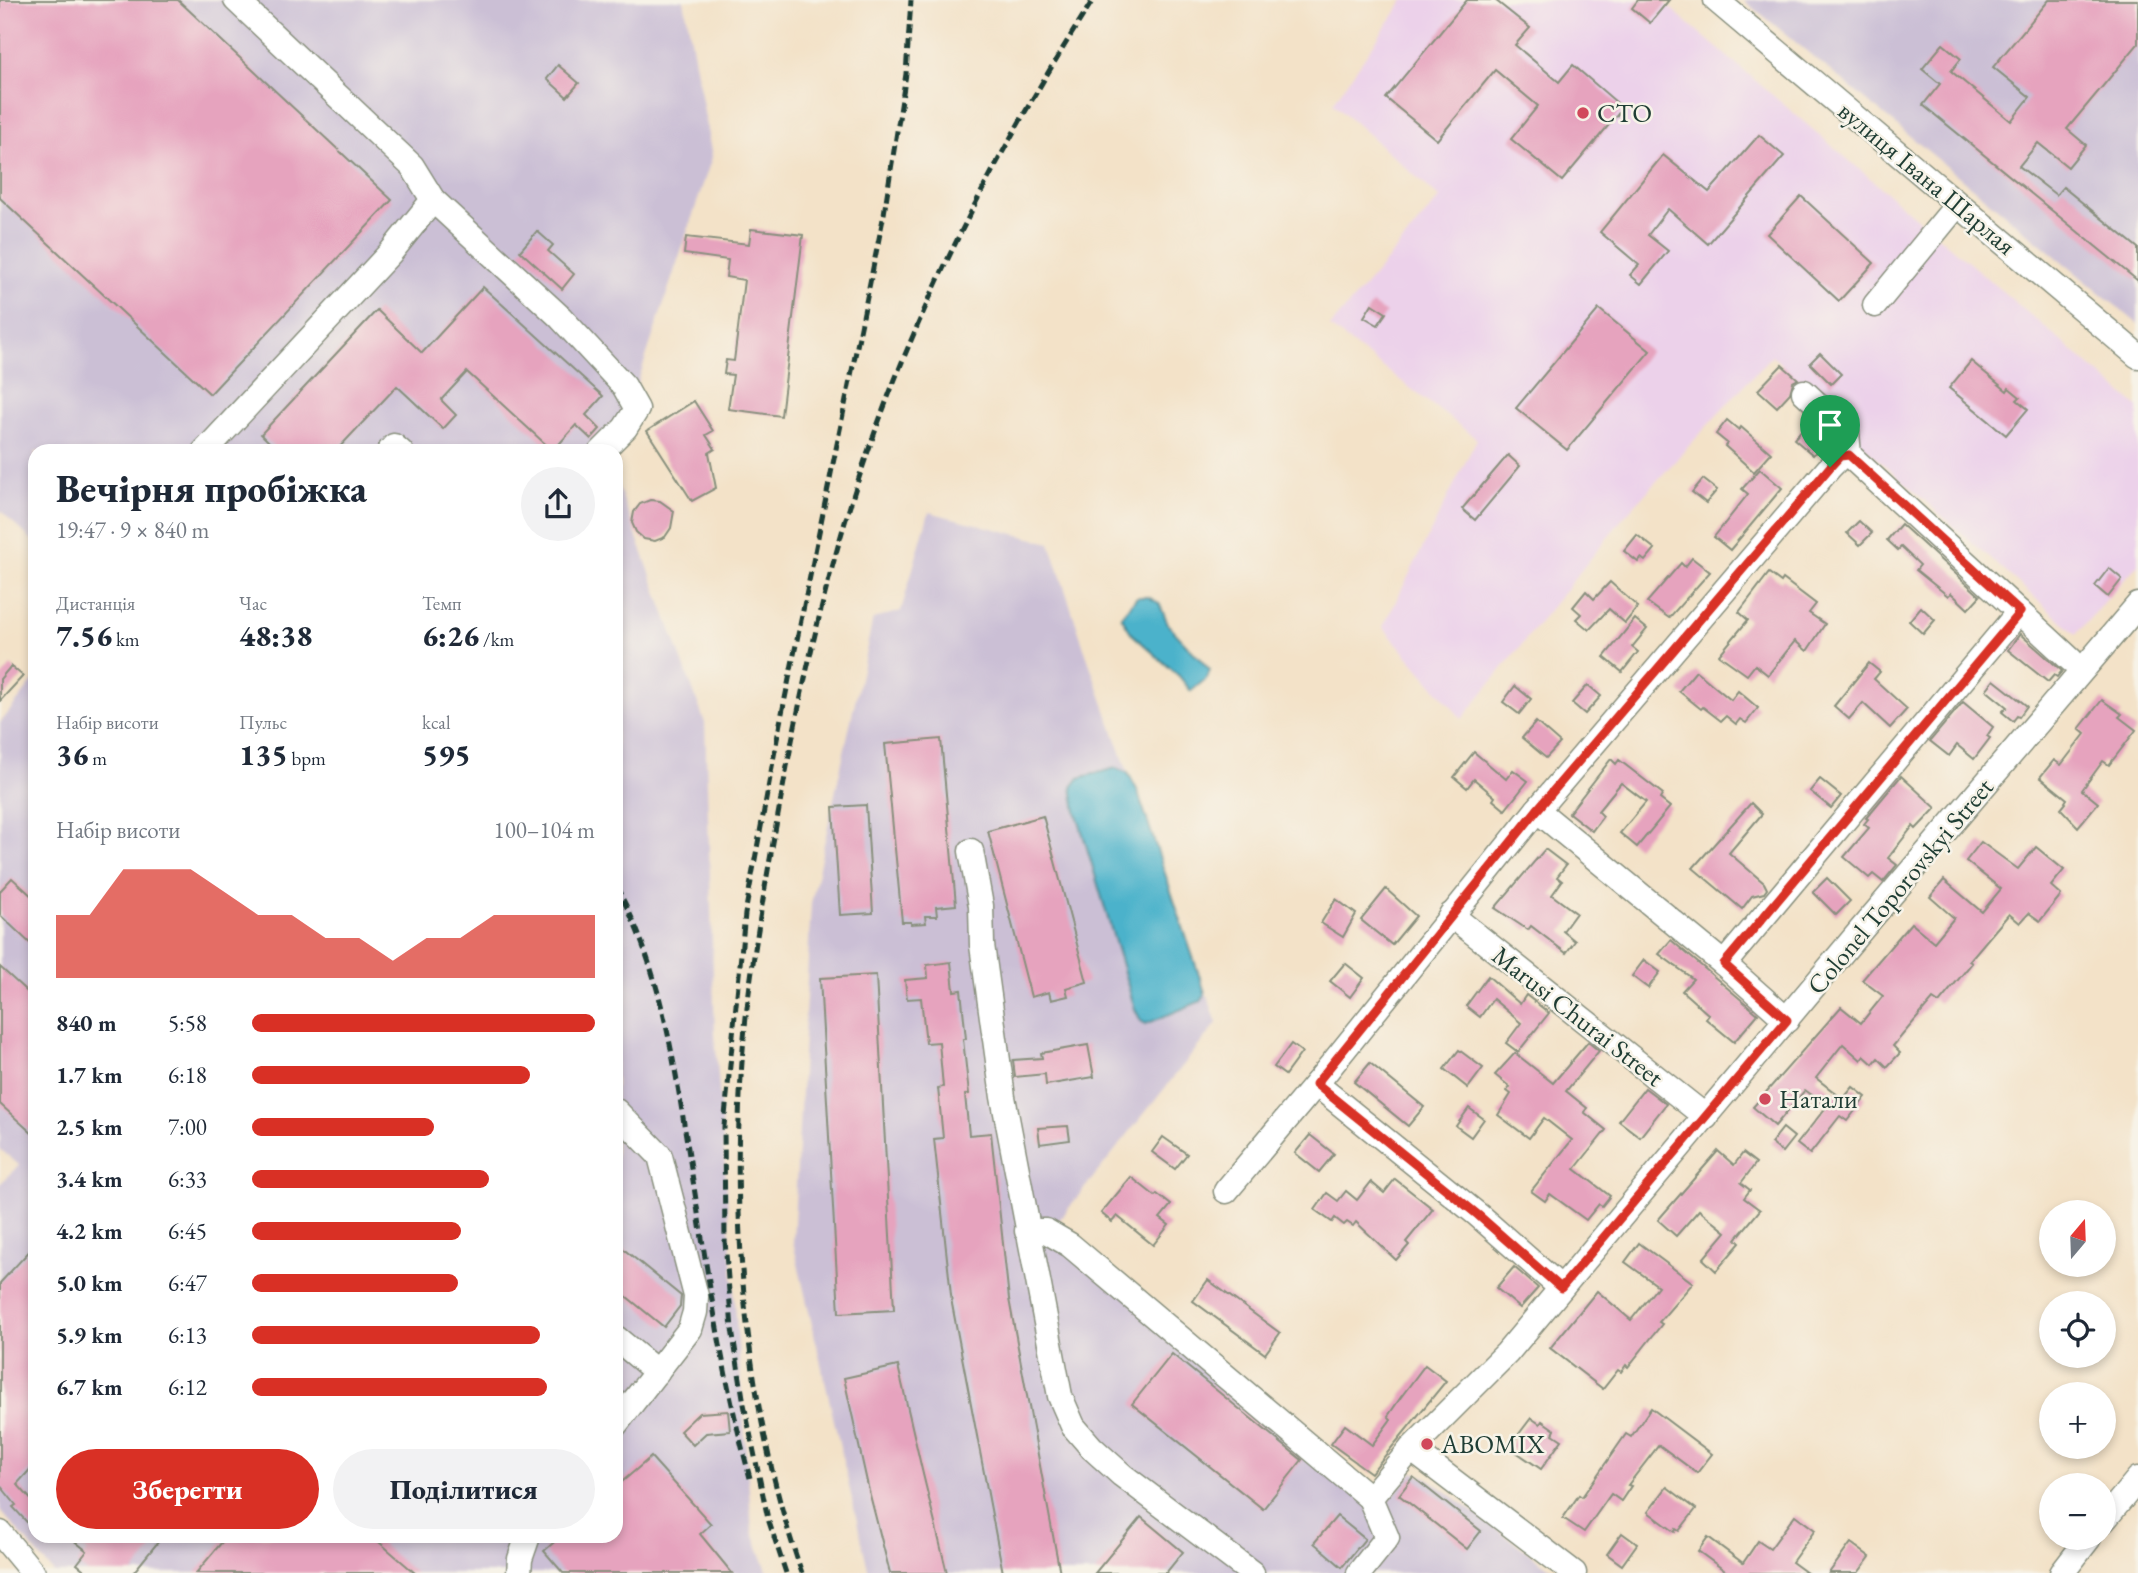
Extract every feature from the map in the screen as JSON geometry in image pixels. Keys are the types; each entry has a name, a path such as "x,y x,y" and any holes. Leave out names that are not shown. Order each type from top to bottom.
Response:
{"street":[{"path":"236,0 412,166 433,200 560,317 624,386 637,409 625,428 609,444"},
{"name":"вулиця Івана Шарлая","path":"1716,0 2138,356"},
{"path":"221,444 391,252 433,200"},
{"path":"1875,304 1957,205"},
{"path":"1804,392 1847,432 1849,455 2071,660"},
{"path":"1226,1191 1537,810 1830,467 1840,456 1849,455"},
{"name":"Colonel Toporovskyi Street","path":"1370,1498 1411,1450 1507,1353 2138,605"},
{"path":"1724,964 2020,612"},
{"path":"1537,810 1724,964 1787,1020"},
{"path":"971,851 981,906 982,945 1003,1097 1060,1396 1073,1426 1092,1448 1122,1475 1252,1573"},
{"name":"Marusi Churai Street","path":"1451,915 1706,1117"},
{"path":"1316,1084 1478,1215 1561,1288"},
{"path":"623,1118 660,1156 696,1296 690,1329 623,1415"},
{"path":"1027,1231 1046,1231 1070,1245 1370,1498 1387,1538 1359,1573"},
{"path":"623,1344 657,1372"},
{"path":"1411,1450 1574,1573"},
{"path":"2116,1506 2138,1479"},
{"path":"0,1533 29,1572"},
{"path":"519,1573 525,1543"},
{"path":"2062,1573 2080,1550"}],"shaded area":[{"path":"0,0 684,0 712,157 617,444 28,444 28,536 0,510"},
{"path":"1404,0 1661,0 2138,407 2138,564 2076,634 1847,432 1772,355 1623,518 1462,719 1383,627 1477,439 1330,327 1440,198 1333,103"},
{"path":"1743,0 2138,0 2138,324 1765,17"},
{"path":"623,499 705,723 715,1035 752,1531 768,1573 54,1573 28,1543 623,1543"},
{"path":"929,512 1050,543 1085,651 1217,1023 1056,1224 1384,1505 1413,1472 1428,1478 1556,1573 869,1573 793,1242 811,904 873,619 901,611"},
{"path":"28,688 28,1543 0,1510 0,1184 19,1165 0,1149 0,723"}],"water":[{"path":"1137,597 1148,597 1159,603 1169,626 1210,670 1207,678 1191,691 1179,676 1132,634 1121,616"},
{"path":"1116,768 1128,773 1137,790 1205,993 1201,1001 1146,1024 1141,1021 1135,1009 1076,811 1072,787 1079,778"}],"building":[{"path":"0,0 178,0 392,200 210,394 0,198"},
{"path":"1467,0 1495,0 1530,28 1515,45 1559,82 1573,65 1623,108 1562,181 1511,139 1538,106 1495,70 1437,140 1386,98"},
{"path":"1638,0 1669,0 1650,23 1632,8"},
{"path":"2049,0 2138,0 2138,44 2067,129 2086,145 2068,167 2038,143 2019,166 2056,195 2063,187 2138,248 2138,281 1923,105 1940,84 1922,69 1943,44 1961,59 1951,71 2011,121 2030,97 1993,67"},
{"path":"558,65 579,83 567,97 547,79"},
{"path":"1759,135 1784,156 1708,244 1668,209 1648,235 1668,251 1641,284 1630,275 1639,265 1600,232 1663,155 1709,192"},
{"path":"1801,196 1874,263 1839,301 1767,234"},
{"path":"751,229 803,235 781,416 728,409 733,375 724,374 726,360 734,361 744,280 726,277 728,260 684,254 686,237 749,244"},
{"path":"537,231 553,245 548,251 574,274 562,289 520,251"},
{"path":"483,287 603,396 586,415 600,429 591,439 576,425 559,444 545,444 467,372 441,400 456,415 443,429 397,386 343,444 271,444 261,434 377,310 422,353"},
{"path":"1372,304 1386,313 1378,325 1364,317"},
{"path":"1599,309 1650,351 1567,450 1516,408"},
{"path":"1820,353 1841,374 1831,384 1810,363"},
{"path":"1971,361 2007,391 2009,388 2020,397 2017,400 2028,409 2006,435 1949,388"},
{"path":"1782,365 1798,379 1793,382 1790,393 1777,407 1758,390"},
{"path":"694,401 713,431 706,435 715,449 709,453 716,488 692,501 647,431"},
{"path":"1811,419 1830,436 1813,455 1794,439"},
{"path":"1727,420 1739,430 1741,427 1771,453 1754,472 1725,446 1727,443 1716,434"},
{"path":"1508,455 1520,466 1475,520 1462,509"},
{"path":"1760,469 1782,488 1730,550 1714,537 1748,494 1742,489"},
{"path":"1703,479 1717,490 1706,503 1692,492"},
{"path":"650,500 660,501 674,511 671,528 665,537 655,541 644,539 636,532 632,523 634,512 640,504"},
{"path":"1859,521 1872,533 1860,545 1847,533"},
{"path":"1901,524 1980,596 1968,609 1951,593 1948,596 1916,570 1920,565 1901,547 1898,550 1887,540"},
{"path":"1637,535 1655,549 1645,561 1641,558 1638,562 1624,551"},
{"path":"1692,558 1710,572 1669,618 1647,602 1681,563 1685,567"},
{"path":"2109,568 2122,579 2108,597 2095,586"},
{"path":"1769,573 1781,582 1783,579 1816,604 1809,613 1825,624 1807,651 1795,641 1768,675 1755,665 1747,675 1719,655 1748,620 1739,612"},
{"path":"1610,582 1638,607 1625,623 1609,609 1589,630 1576,619 1581,614 1573,607 1586,591 1594,599"},
{"path":"1921,607 1935,620 1923,634 1909,621"},
{"path":"1635,619 1647,629 1632,647 1638,652 1622,672 1604,657"},
{"path":"2020,634 2062,671 2057,677 2054,675 2048,682 2008,650"},
{"path":"1869,663 1880,672 1874,679 1907,709 1890,728 1863,703 1849,719 1834,706"},
{"path":"11,666 23,676 0,701 0,679"},
{"path":"1696,671 1731,700 1738,691 1758,708 1746,723 1740,719 1736,724 1726,716 1721,721 1679,691"},
{"path":"1994,680 2027,706 2013,721 2002,712 2007,707 1986,690"},
{"path":"1588,685 1601,696 1585,714 1572,703"},
{"path":"1515,686 1531,699 1519,714 1503,702"},
{"path":"2102,700 2122,714 2119,717 2136,730 2109,765 2103,761 2082,790 2098,803 2078,827 2061,809 2067,799 2040,777 2054,760 2061,765 2085,734 2079,729"},
{"path":"1963,702 1993,727 1987,736 1990,738 1974,759 1957,745 1949,756 1930,741"},
{"path":"1536,722 1560,743 1546,758 1522,738"},
{"path":"941,739 956,905 936,907 937,916 925,916 926,923 911,924 902,922 885,744"},
{"path":"1474,752 1506,779 1513,770 1528,781 1505,810 1493,800 1495,797 1474,779 1467,788 1454,777"},
{"path":"1611,759 1616,764 1619,760 1663,794 1660,799 1670,807 1637,847 1620,833 1646,802 1621,783 1598,811 1603,816 1592,831 1569,813"},
{"path":"1901,776 1936,808 1916,829 1913,826 1888,858 1897,865 1883,882 1873,874 1869,878 1844,857 1869,828 1864,824 1868,819 1866,818"},
{"path":"1820,779 1841,796 1831,808 1810,791"},
{"path":"1751,803 1762,814 1729,853 1764,883 1767,889 1764,893 1752,896 1742,909 1693,868"},
{"path":"866,805 873,913 840,915 833,807"},
{"path":"1043,816 1087,982 1066,988 1068,996 1051,1000 1049,992 1031,997 988,831"},
{"path":"1981,842 2018,869 2036,847 2064,870 2051,886 2061,895 2040,921 2029,913 2020,923 2009,914 1969,961 1972,963 1939,1003 1933,999 1893,1046 1900,1053 1887,1067 1878,1058 1873,1064 1864,1056 1861,1060 1843,1044 1816,1078 1843,1099 1853,1087 1866,1097 1847,1121 1840,1116 1810,1154 1797,1144 1827,1106 1805,1090 1775,1126 1753,1107 1841,1007 1861,1023 1883,996 1862,980 1911,923 1934,942 1954,918 1930,897 1944,880 1982,912 2001,889 1966,861"},
{"path":"1545,849 1566,865 1557,877 1562,881 1552,895 1576,913 1563,931 1575,941 1566,953 1531,926 1528,930 1495,908"},
{"path":"12,878 28,893 28,941 0,915 0,891"},
{"path":"1827,878 1850,901 1836,915 1813,892"},
{"path":"1386,889 1416,916 1392,945 1361,920"},
{"path":"1336,899 1356,914 1343,937 1321,923"},
{"path":"1671,940 1758,1014 1734,1042 1706,1019 1709,1015 1682,991 1693,979 1659,954"},
{"path":"1644,960 1660,972 1648,988 1632,976"},
{"path":"951,962 954,991 961,990 966,1039 963,1039 969,1094 965,1095 969,1135 991,1133 1009,1299 1060,1573 1003,1573 952,1304 934,1139 943,1138 938,1088 943,1087 939,1042 926,1043 921,998 907,999 905,980 928,978 927,965"},
{"path":"1345,963 1364,978 1350,997 1330,981"},
{"path":"0,967 28,993 28,1130 0,1104"},
{"path":"876,975 894,1310 839,1313 820,978"},
{"path":"1488,976 1520,1004 1526,995 1549,1013 1518,1052 1506,1043 1521,1023 1493,999 1480,1017 1466,1006"},
{"path":"1588,1042 1599,1051 1566,1091 1587,1108 1584,1112 1606,1130 1575,1169 1610,1196 1602,1206 1599,1204 1586,1220 1550,1194 1545,1201 1531,1191 1572,1140 1544,1118 1529,1138 1498,1115 1511,1094 1507,1091 1510,1087 1495,1075 1515,1053 1553,1083"},
{"path":"1291,1044 1302,1052 1285,1075 1274,1067"},
{"path":"1088,1045 1094,1077 1046,1085 1045,1074 1015,1077 1013,1060 1042,1058 1041,1053"},
{"path":"1459,1050 1483,1068 1468,1088 1444,1069"},
{"path":"1370,1063 1424,1107 1408,1126 1354,1082"},
{"path":"1645,1088 1666,1104 1640,1137 1619,1121"},
{"path":"1469,1108 1484,1119 1471,1137 1456,1126"},
{"path":"1068,1126 1070,1140 1040,1144 1038,1128"},
{"path":"1783,1128 1794,1137 1782,1152 1771,1143"},
{"path":"1310,1135 1334,1154 1319,1172 1295,1153"},
{"path":"1163,1137 1187,1154 1175,1169 1152,1152"},
{"path":"1718,1151 1734,1165 1743,1153 1756,1163 1741,1183 1750,1190 1744,1198 1760,1210 1736,1239 1740,1243 1716,1271 1703,1259 1726,1232 1699,1210 1676,1236 1658,1220"},
{"path":"1131,1177 1171,1205 1160,1218 1169,1225 1153,1245 1117,1216 1112,1222 1101,1213"},
{"path":"1395,1179 1433,1209 1406,1242 1409,1245 1396,1260 1356,1222 1353,1226 1347,1222 1344,1225 1335,1218 1332,1222 1315,1210 1327,1193 1338,1201 1346,1191 1357,1200 1371,1182 1384,1193"},
{"path":"1639,1243 1693,1283 1659,1322 1662,1324 1628,1367 1626,1365 1621,1372 1618,1370 1603,1389 1550,1348 1597,1291 1631,1320 1658,1286 1625,1262"},
{"path":"623,1249 681,1296 680,1306 664,1327 623,1294"},
{"path":"28,1253 28,1472 17,1484 28,1496 28,1523 13,1507 16,1505 0,1485 0,1283"},
{"path":"1514,1267 1538,1288 1520,1308 1496,1288"},
{"path":"1208,1280 1280,1333 1265,1354 1193,1301"},
{"path":"1172,1354 1302,1460 1263,1509 1132,1404"},
{"path":"1425,1365 1446,1381 1371,1473 1331,1444 1345,1425 1372,1445 1391,1419 1388,1416"},
{"path":"898,1366 947,1573 890,1573 869,1491 844,1378"},
{"path":"1651,1408 1712,1454 1697,1473 1659,1445 1628,1485 1631,1486 1621,1501 1611,1494 1584,1532 1563,1518 1579,1495 1582,1497 1626,1434 1631,1437"},
{"path":"728,1411 730,1431 706,1433 693,1445 680,1431 699,1413"},
{"path":"1531,1418 1540,1424 1542,1421 1555,1430 1553,1434 1562,1440 1541,1469 1509,1447"},
{"path":"651,1457 711,1524 700,1534 732,1573 563,1573 544,1551 553,1543 623,1543 623,1481"},
{"path":"1413,1477 1481,1531 1467,1549 1399,1495"},
{"path":"1667,1487 1696,1509 1679,1531 1676,1529 1675,1532 1648,1512"},
{"path":"1795,1515 1815,1530 1792,1562 1807,1573 1728,1573 1698,1551 1708,1537 1743,1563 1758,1541 1770,1549"},
{"path":"1337,1516 1365,1539 1342,1567 1314,1543"},
{"path":"1141,1517 1183,1552 1166,1573 1095,1573"},
{"path":"1622,1533 1637,1544 1622,1565 1607,1554"},
{"path":"77,1543 157,1543 133,1573 88,1573 77,1564 87,1551"},
{"path":"221,1543 380,1543 415,1573 196,1573"},
{"path":"1851,1543 1870,1557 1858,1573 1829,1573"}],"railway":[{"path":"786,1573 768,1519 744,1404 732,1329 725,1241 724,1126 745,914 780,723 884,214 906,74 911,0"},
{"path":"802,1573 765,1439 744,1298 740,1227 738,1156 746,1017 780,804 807,667 842,532 893,385 942,271 998,160 1093,0"},
{"path":"623,900 645,950 664,1017 678,1086 722,1358 750,1478"}],"place":[{"name":"СТО","path":"1583,113"},
{"name":"Натали","path":"1765,1099"},
{"name":"ABOMIX","path":"1427,1444"}],"route":[{"path":"1849,455 2020,612 1724,964 1787,1020 1561,1288 1478,1215 1316,1084 1537,810 1830,467 1840,456 1849,455"}]}
